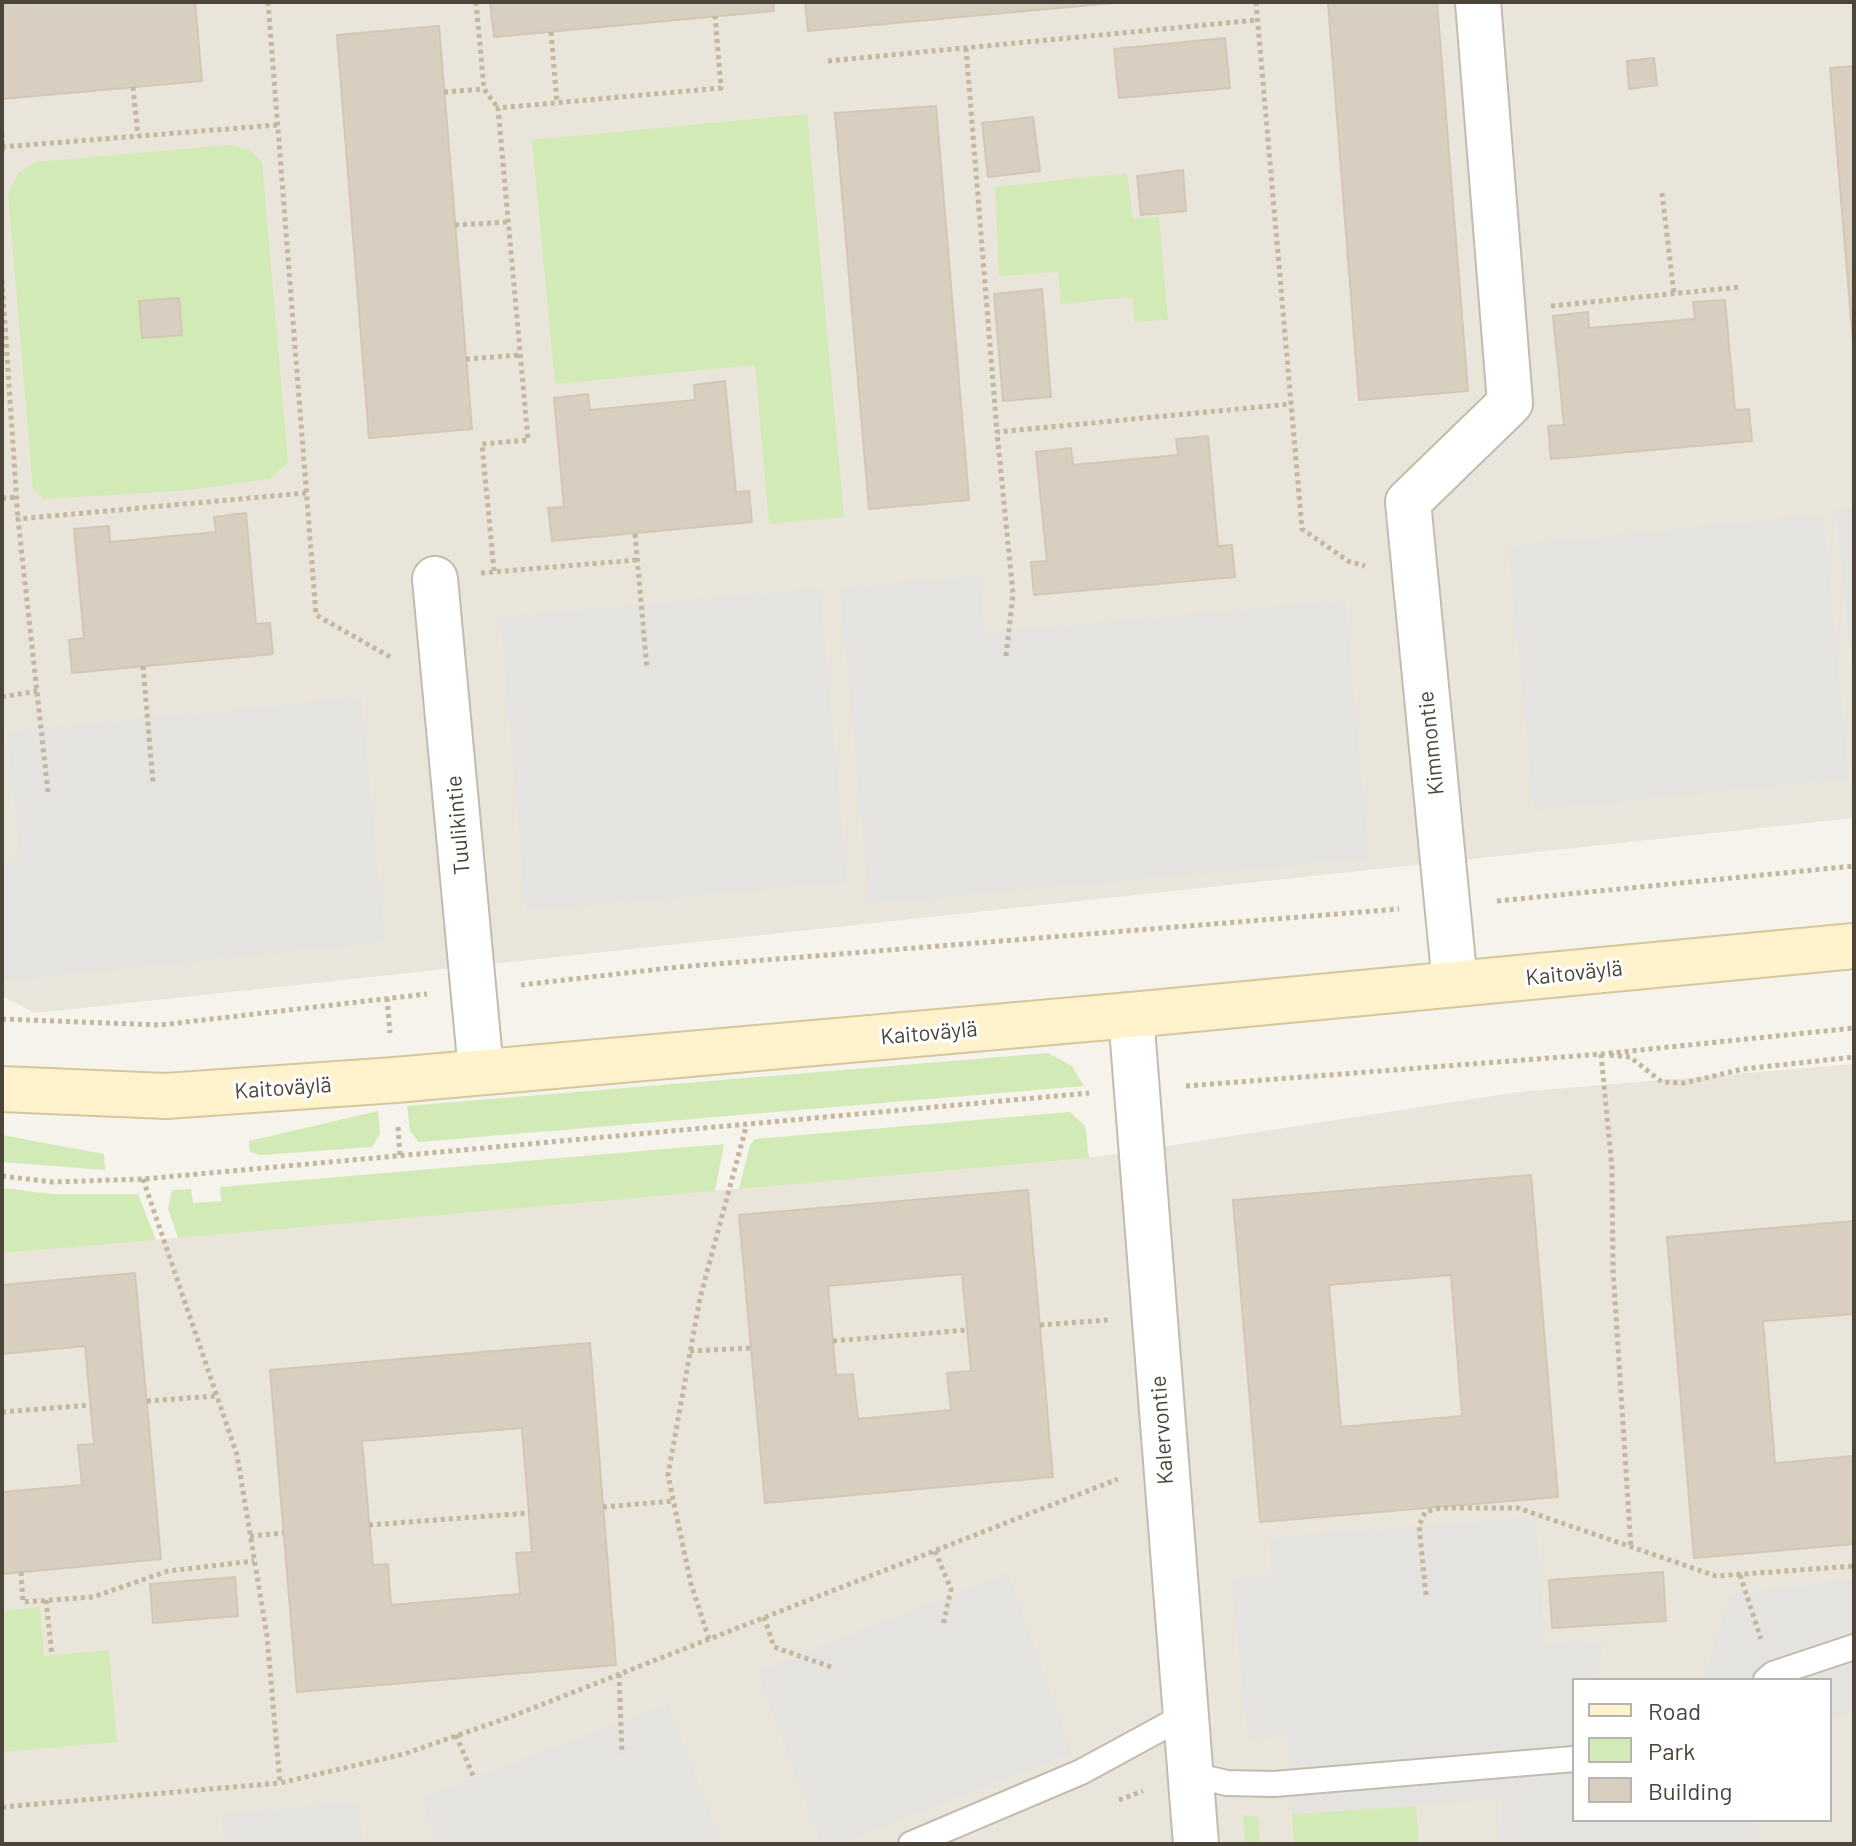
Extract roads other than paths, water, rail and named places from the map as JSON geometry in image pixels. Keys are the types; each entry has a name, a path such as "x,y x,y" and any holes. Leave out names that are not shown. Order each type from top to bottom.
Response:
{"street":[{"name":"Kimmontie","path":"1455,984 1408,502 1510,403 1478,2"},
{"name":"Tuulikintie","path":"455,576 474,991 481,1071"},
{"name":"Kaitoväylä","path":"2,1089 166,1096 1131,1015 1854,946"},
{"name":"Kalervontie","path":"1131,1015 1196,1844"}],"lane":[{"path":"1770,1677 1854,1647"},
{"path":"911,1844 1081,1772 1184,1716"},
{"path":"1189,1774 1227,1783 1274,1784 1572,1759"}]}
